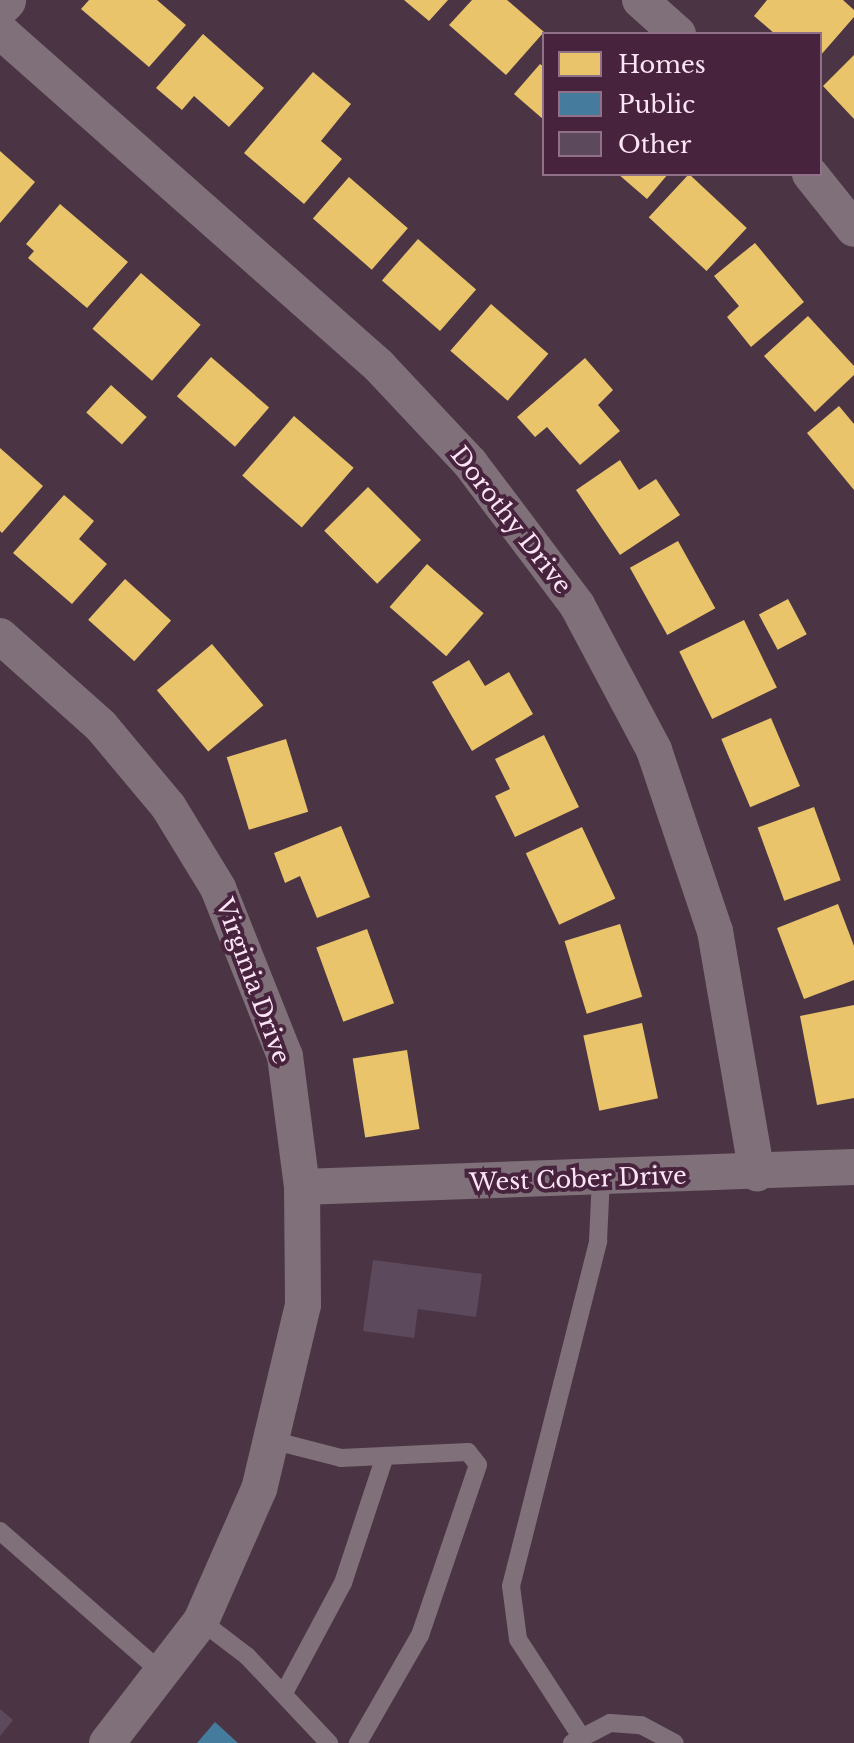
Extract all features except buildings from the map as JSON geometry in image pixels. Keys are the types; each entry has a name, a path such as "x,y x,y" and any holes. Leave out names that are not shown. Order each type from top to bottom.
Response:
{"street":[{"path":"640,0 676,32"},
{"name":"Dorothy Drive","path":"0,31 379,366 470,463 577,605 654,750 715,931 757,1173"},
{"path":"812,176 854,229"},
{"name":"Virginia Drive","path":"0,636 101,726 168,806 218,888 285,1056 302,1187 303,1305 259,1489 201,1621 107,1743"},
{"name":"West Cober Drive","path":"302,1187 757,1173 854,1167"}],"lane":[{"path":"601,1178 598,1241 511,1586 518,1639 576,1739 610,1723 641,1725 675,1743"},
{"path":"271,1440 324,1456 468,1452 478,1465 420,1635 358,1743"},
{"path":"284,1693 343,1583 385,1456"},
{"path":"0,1531 162,1673"},
{"path":"201,1621 284,1693 329,1743"}]}
